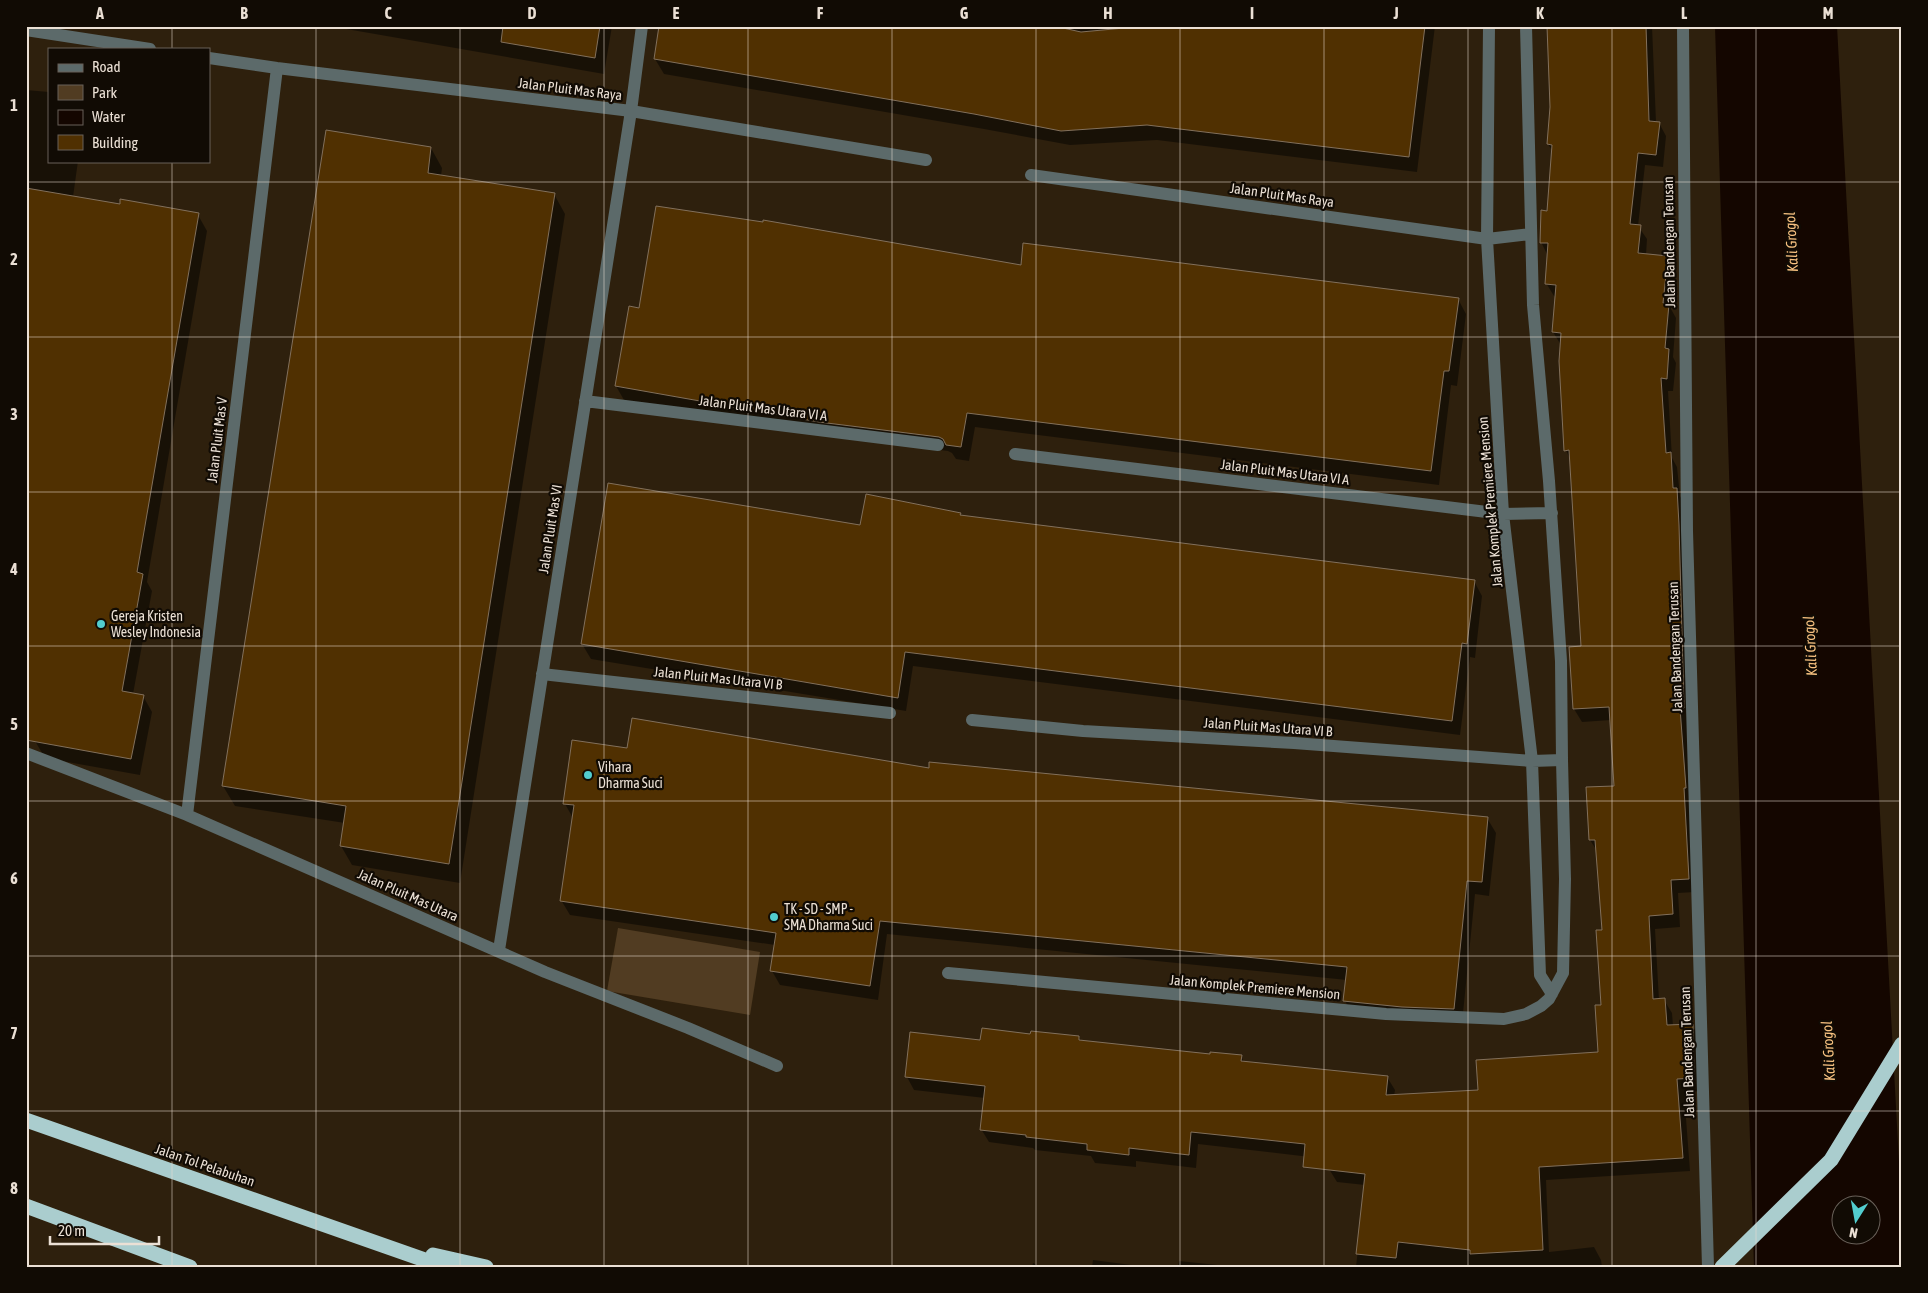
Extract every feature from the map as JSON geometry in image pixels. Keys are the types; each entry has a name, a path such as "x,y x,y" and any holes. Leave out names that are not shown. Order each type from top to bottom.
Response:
{"highway":[{"path":"1722,1267 1831,1160 1902,1044"},
{"name":"Jalan Tol Pelabuhan","path":"26,1120 373,1241"},
{"path":"26,1206 190,1267"},
{"path":"373,1241 445,1267"},
{"path":"373,1241 486,1267"}],"street":[{"name":"Jalan Pluit Mas VI","path":"499,950 631,111 642,26"},
{"name":"Jalan Komplek Premiere Mension","path":"1489,26 1487,239 1503,514 1532,761 1540,975"},
{"name":"Jalan Komplek Premiere Mension","path":"948,973 1386,1014 1504,1019 1526,1014 1534,1010 1545,1003 1552,994 1563,972 1565,879 1562,661 1552,513 1533,305 1526,26"},
{"name":"Jalan Bandengan Terusan","path":"1682,26 1687,532 1708,1267"},
{"path":"26,30 143,48"},
{"name":"Jalan Pluit Mas Raya","path":"210,58 631,111 926,160"},
{"name":"Jalan Pluit Mas V","path":"187,815 277,68"},
{"name":"Jalan Pluit Mas Raya","path":"1030,175 1487,239 1530,234"},
{"name":"Jalan Pluit Mas Utara VI A","path":"585,401 938,445"},
{"name":"Jalan Pluit Mas Utara VI A","path":"1015,454 1503,514 1552,513"},
{"name":"Jalan Pluit Mas Utara VI B","path":"542,674 890,712"},
{"name":"Jalan Pluit Mas Utara VI B","path":"972,720 1083,731 1294,743 1532,761 1562,760"},
{"name":"Jalan Pluit Mas Utara","path":"26,754 187,815 499,950 545,972 688,1028 777,1066"},
{"path":"1552,994 1540,975 1563,972"}],"green space":[{"path":"618,928 760,952 750,1015 607,991"}],"water":[{"name":"Kali Grogol","path":"1715,26 1837,26 1902,1217 1902,1267 1754,1267"}],"building":[{"path":"503,26 600,26 595,58 501,42"},
{"path":"659,26 1054,26 1081,32 1146,26 1425,26 1409,157 1147,125 1061,131 974,114 654,59"},
{"path":"1547,26 1646,26 1649,121 1660,122 1656,155 1638,153 1630,224 1641,225 1638,253 1668,256 1663,303 1669,304 1665,348 1669,349 1667,379 1661,378 1666,453 1671,452 1673,488 1677,488 1684,708 1680,708 1686,788 1684,788 1689,879 1671,880 1673,914 1649,916 1653,999 1665,998 1667,1025 1693,1024 1694,1078 1677,1079 1683,1158 1539,1167 1543,1250 1470,1254 1470,1250 1398,1242 1396,1258 1356,1254 1365,1174 1303,1167 1305,1144 1191,1132 1189,1155 1129,1148 1129,1155 1087,1150 1087,1144 980,1130 985,1086 905,1077 910,1032 980,1040 982,1028 1030,1034 1031,1031 1079,1036 1079,1040 1210,1054 1210,1052 1242,1055 1241,1061 1388,1076 1386,1095 1478,1090 1476,1060 1598,1052 1595,1005 1601,1005 1596,930 1602,930 1595,840 1589,840 1586,787 1614,786 1609,707 1573,709 1569,647 1581,646 1569,450 1564,451 1559,361 1561,333 1552,332 1556,285 1545,284 1548,243 1540,243 1541,210 1547,211 1552,145 1547,144 1550,107"},
{"path":"326,130 431,147 428,173 555,193 449,864 340,846 346,806 222,786"},
{"path":"26,188 120,204 120,199 199,213 137,572 143,574 122,691 144,695 131,759 26,740"},
{"path":"656,206 763,222 763,220 1021,265 1023,243 1459,298 1449,371 1444,371 1431,471 967,413 961,447 946,445 943,439 939,437 819,422 615,386 629,306 639,308"},
{"path":"608,483 860,525 866,494 961,513 960,515 1475,580 1467,644 1462,643 1452,721 905,652 898,698 581,644"},
{"path":"632,718 929,768 929,762 1488,817 1482,882 1467,881 1454,1009 1402,1007 1343,1001 1347,967 880,921 870,986 770,971 776,933 560,901 574,805 563,804 572,740 627,748"}],"place":[{"name":"Gereja Kristen Wesley Indonesia","path":"101,624"},
{"name":"Vihara Dharma Suci","path":"588,775"},
{"name":"TK - SD - SMP - SMA Dharma Suci","path":"774,917"}]}
